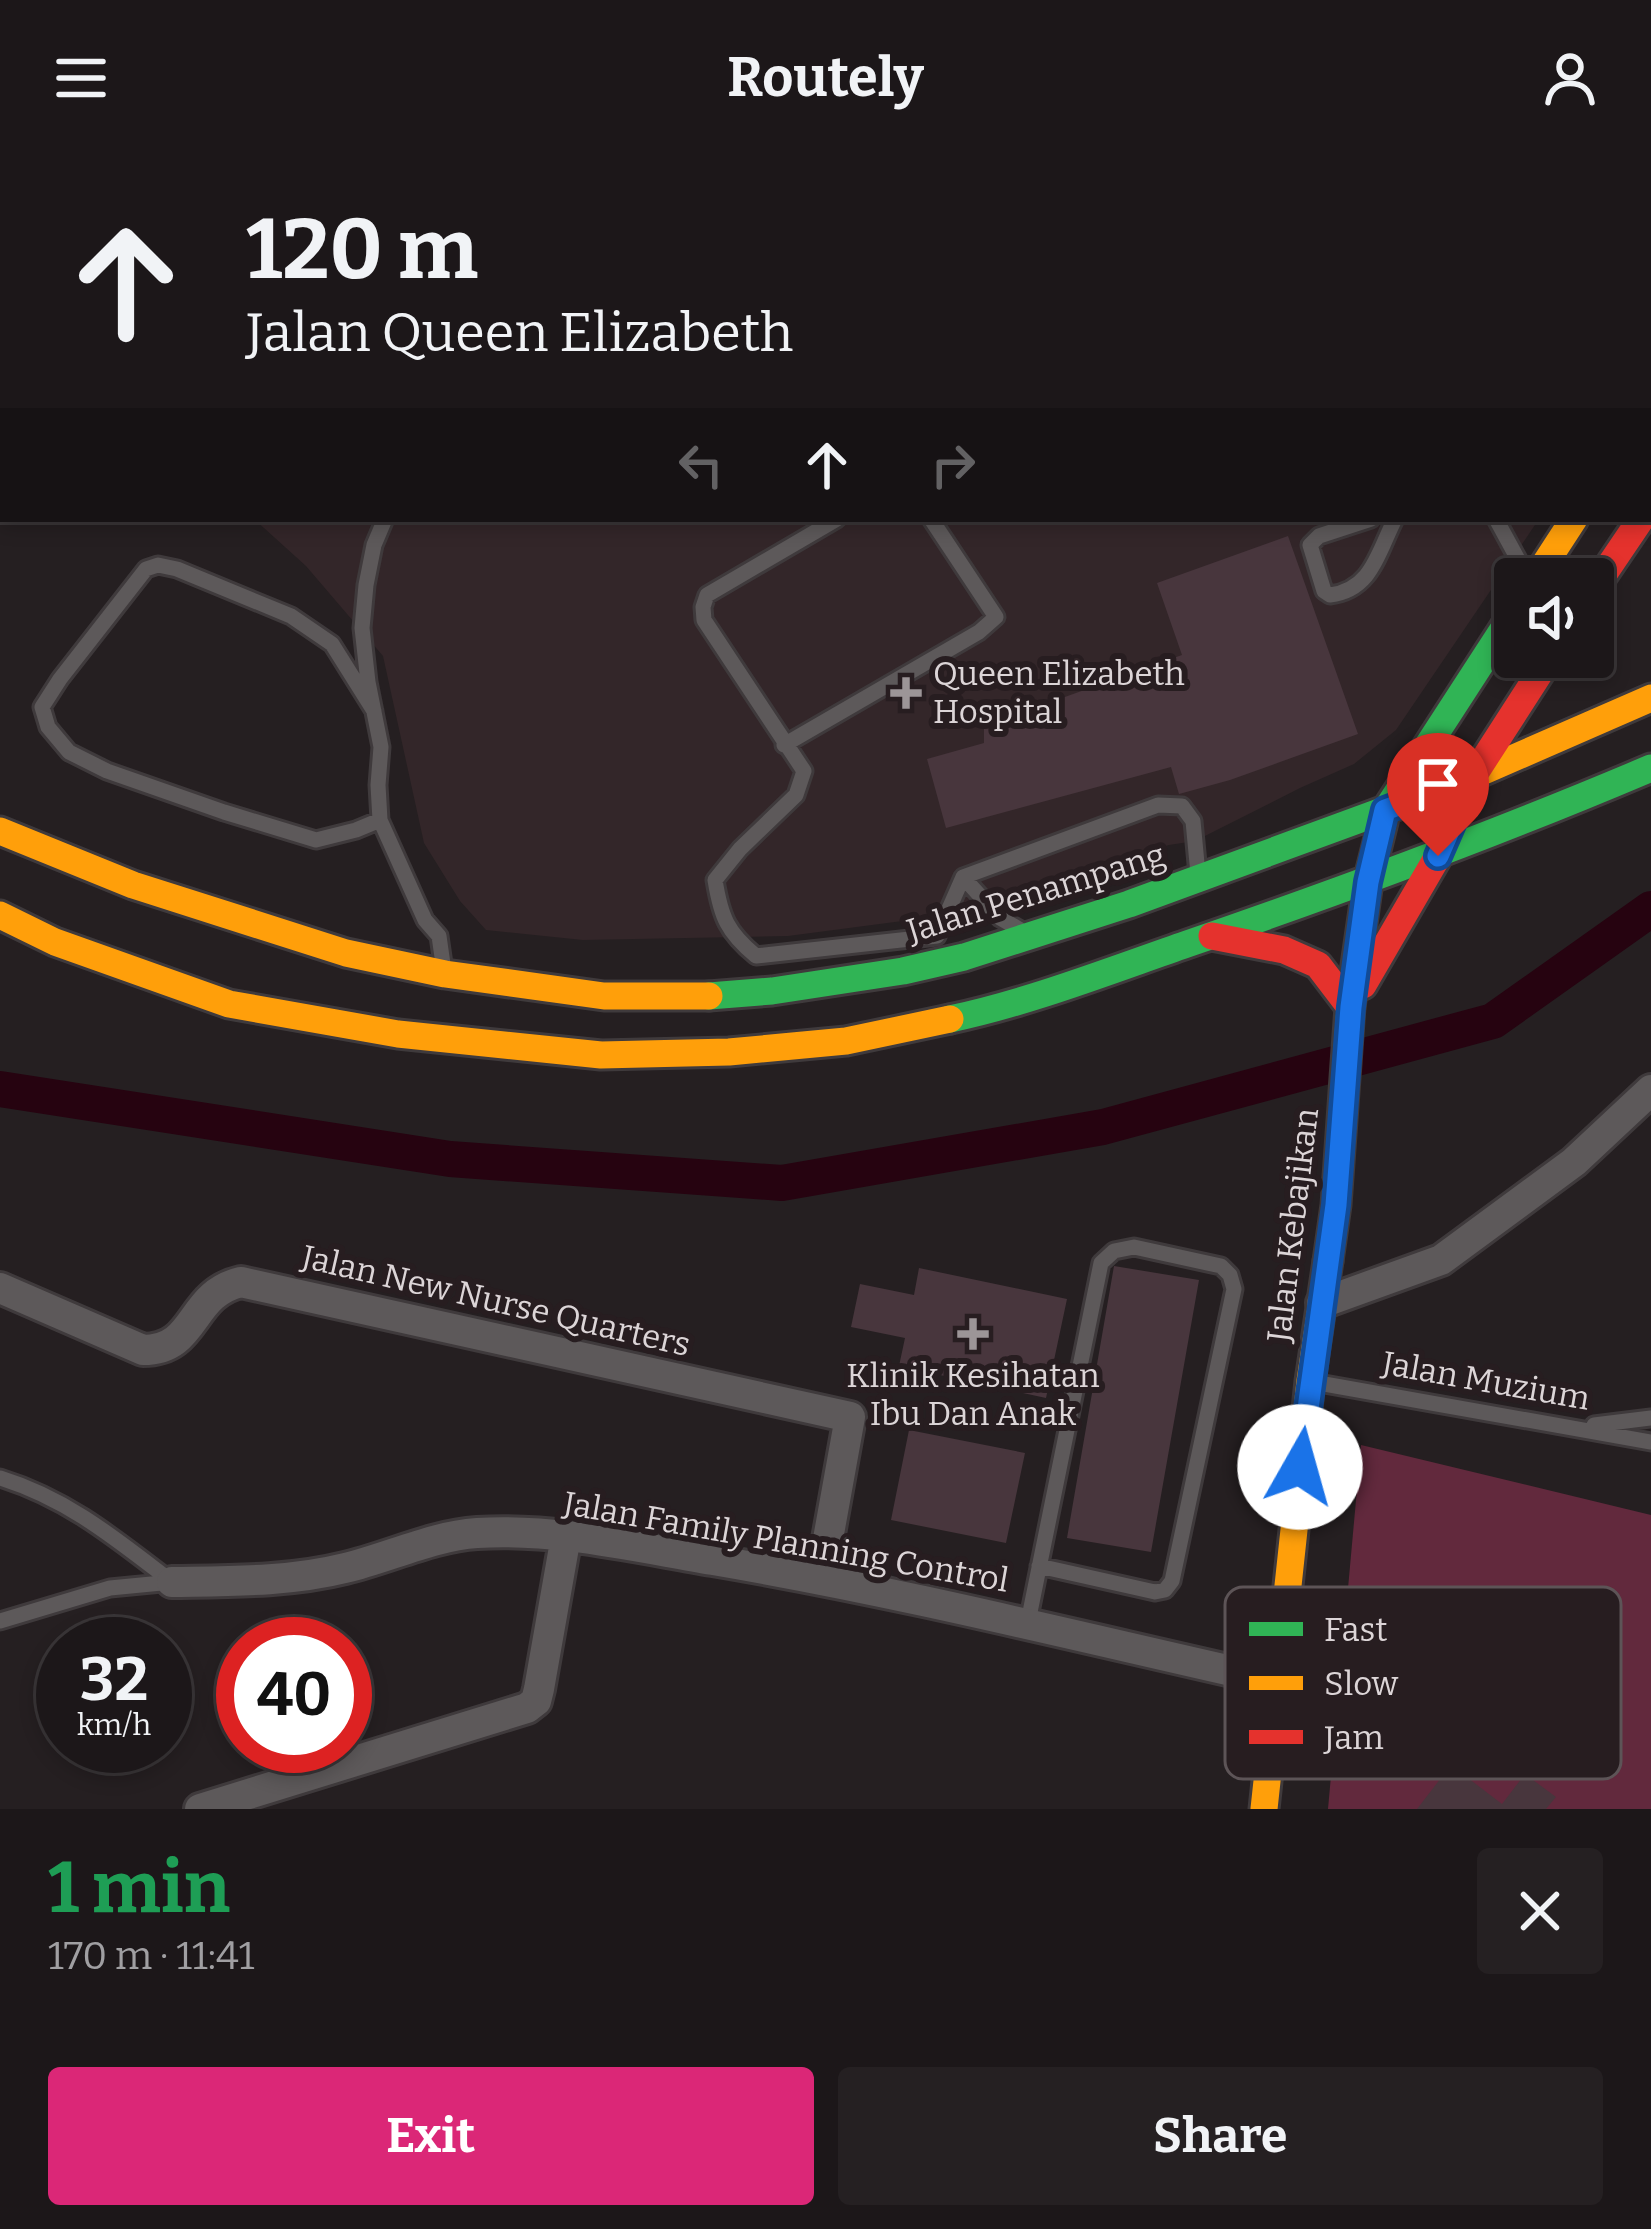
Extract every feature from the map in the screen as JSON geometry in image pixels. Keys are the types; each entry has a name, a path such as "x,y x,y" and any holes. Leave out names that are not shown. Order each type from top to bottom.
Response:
{"main road":[{"path":"1584,544 1634,522"},
{"name":"Jalan Kebajikan","path":"1287,1587 1336,1205 1351,1007 1368,882 1385,810 1494,643"},
{"name":"Jalan Kebajikan","path":"1351,1007 1438,856 1472,778 1536,678"},
{"name":"Jalan Penampang","path":"0,832 154,892 346,953 445,974 604,997 772,991 903,971 1032,936 1199,880 1472,778 1651,698"},
{"path":"0,915 55,942 229,1004 398,1034 601,1055 729,1052 846,1041 961,1017 1069,985 1438,856 1651,767"},
{"path":"1211,936 1284,950 1318,965 1351,1007"},
{"path":"601,1055 616,1045 618,1029 615,1013 604,997"},
{"name":"Jalan Kebajikan","path":"1264,1809 1267,1779"}],"street":[{"path":"1322,1303 1441,1260 1574,1162 1651,1090"},
{"name":"Jalan New Nurse Quarters","path":"0,1288 143,1350 158,1350 184,1333 211,1295 242,1282 850,1417 821,1578"},
{"name":"Jalan Family Planning Control","path":"172,1582 273,1578 342,1569 475,1533 566,1536 821,1578 1225,1669"},
{"path":"200,1809 527,1708 536,1701 539,1689 566,1536"}],"lane":[{"path":"385,522 374,545 362,628 381,747 380,820 425,920 439,936 445,974"},
{"path":"832,522 707,596 703,607 704,620 804,770 796,796 740,848 715,880 720,909 734,937 756,956 937,936 963,877 1158,805 1182,806 1192,821 1199,880"},
{"path":"784,745 980,632 996,617 933,522"},
{"path":"1362,522 1319,536 1310,545 1324,591 1330,595 1365,580 1394,522"},
{"path":"1498,522 1519,558"},
{"path":"374,711 332,644 291,616 158,565 146,569 43,707 48,728 68,752 107,771 224,812 316,840 380,820"},
{"path":"963,877 1000,918 1032,936"},
{"path":"1028,1622 1101,1263 1114,1251 1134,1247 1221,1266 1234,1289 1172,1581 1165,1590 1155,1592 1040,1566"},
{"name":"Jalan Muzium","path":"1310,1381 1651,1442"},
{"path":"1579,1427 1651,1418"},
{"path":"0,1478 39,1491 88,1518 172,1582"},
{"name":"Jalan Family Planning Control","path":"0,1621 110,1588 172,1582"}],"shaded area":[{"name":"Queen Elizabeth Hospital","path":"257,522 1537,522 1513,558 1494,558 1494,585 1396,730 1354,764 1195,841 910,920 788,936 583,940 486,930 460,901 424,843 383,656 306,566"},
{"path":"1361,1445 1651,1515 1651,1809 1328,1809 1331,1779 1621,1779 1621,1587 1348,1587"}],"building":[{"path":"1288,536 1358,734 1179,794 1171,767 946,828 927,759 984,743 984,726 1182,655 1157,583"},
{"path":"1114,1266 1199,1280 1151,1552 1067,1538"},
{"name":"Klinik Kesihatan Ibu Dan Anak","path":"919,1268 1067,1299 1046,1398 899,1366 905,1338 851,1327 860,1284 914,1295"},
{"path":"909,1430 1025,1453 1006,1543 891,1520"},
{"path":"1440,1779 1469,1779 1502,1804 1521,1779 1532,1779 1556,1797 1546,1809 1417,1809"}],"waterway":[{"path":"0,1089 450,1159 782,1183 1103,1127 1493,1021 1651,909"}],"traffic: fast":[{"path":"1328,1261 1350,1007 1368,882 1386,810 1494,643"},
{"path":"950,1019 1069,985 1304,903 1651,768"},
{"path":"709,996 903,971 964,957 1129,904 1445,788"}],"traffic: slow":[{"path":"1549,558 1572,522"},
{"path":"1445,788 1651,698"},
{"path":"0,831 133,885 346,953 445,974 604,996 709,996"},
{"path":"0,915 55,942 229,1004 398,1034 601,1055 729,1052 846,1041 950,1019"},
{"path":"1288,1587 1328,1261"},
{"path":"1264,1809 1267,1779"}],"traffic: jam":[{"path":"1614,559 1639,522"},
{"path":"1363,985 1438,856 1472,778 1536,678"},
{"path":"1212,936 1284,950 1318,965 1350,1007"}],"place":[{"name":"Queen Elizabeth Hospital","path":"906,693"},
{"name":"Klinik Kesihatan Ibu Dan Anak","path":"973,1334"}],"route":[{"path":"1300,1467 1336,1205 1351,1007 1368,882 1385,810 1472,778 1438,856"}]}
